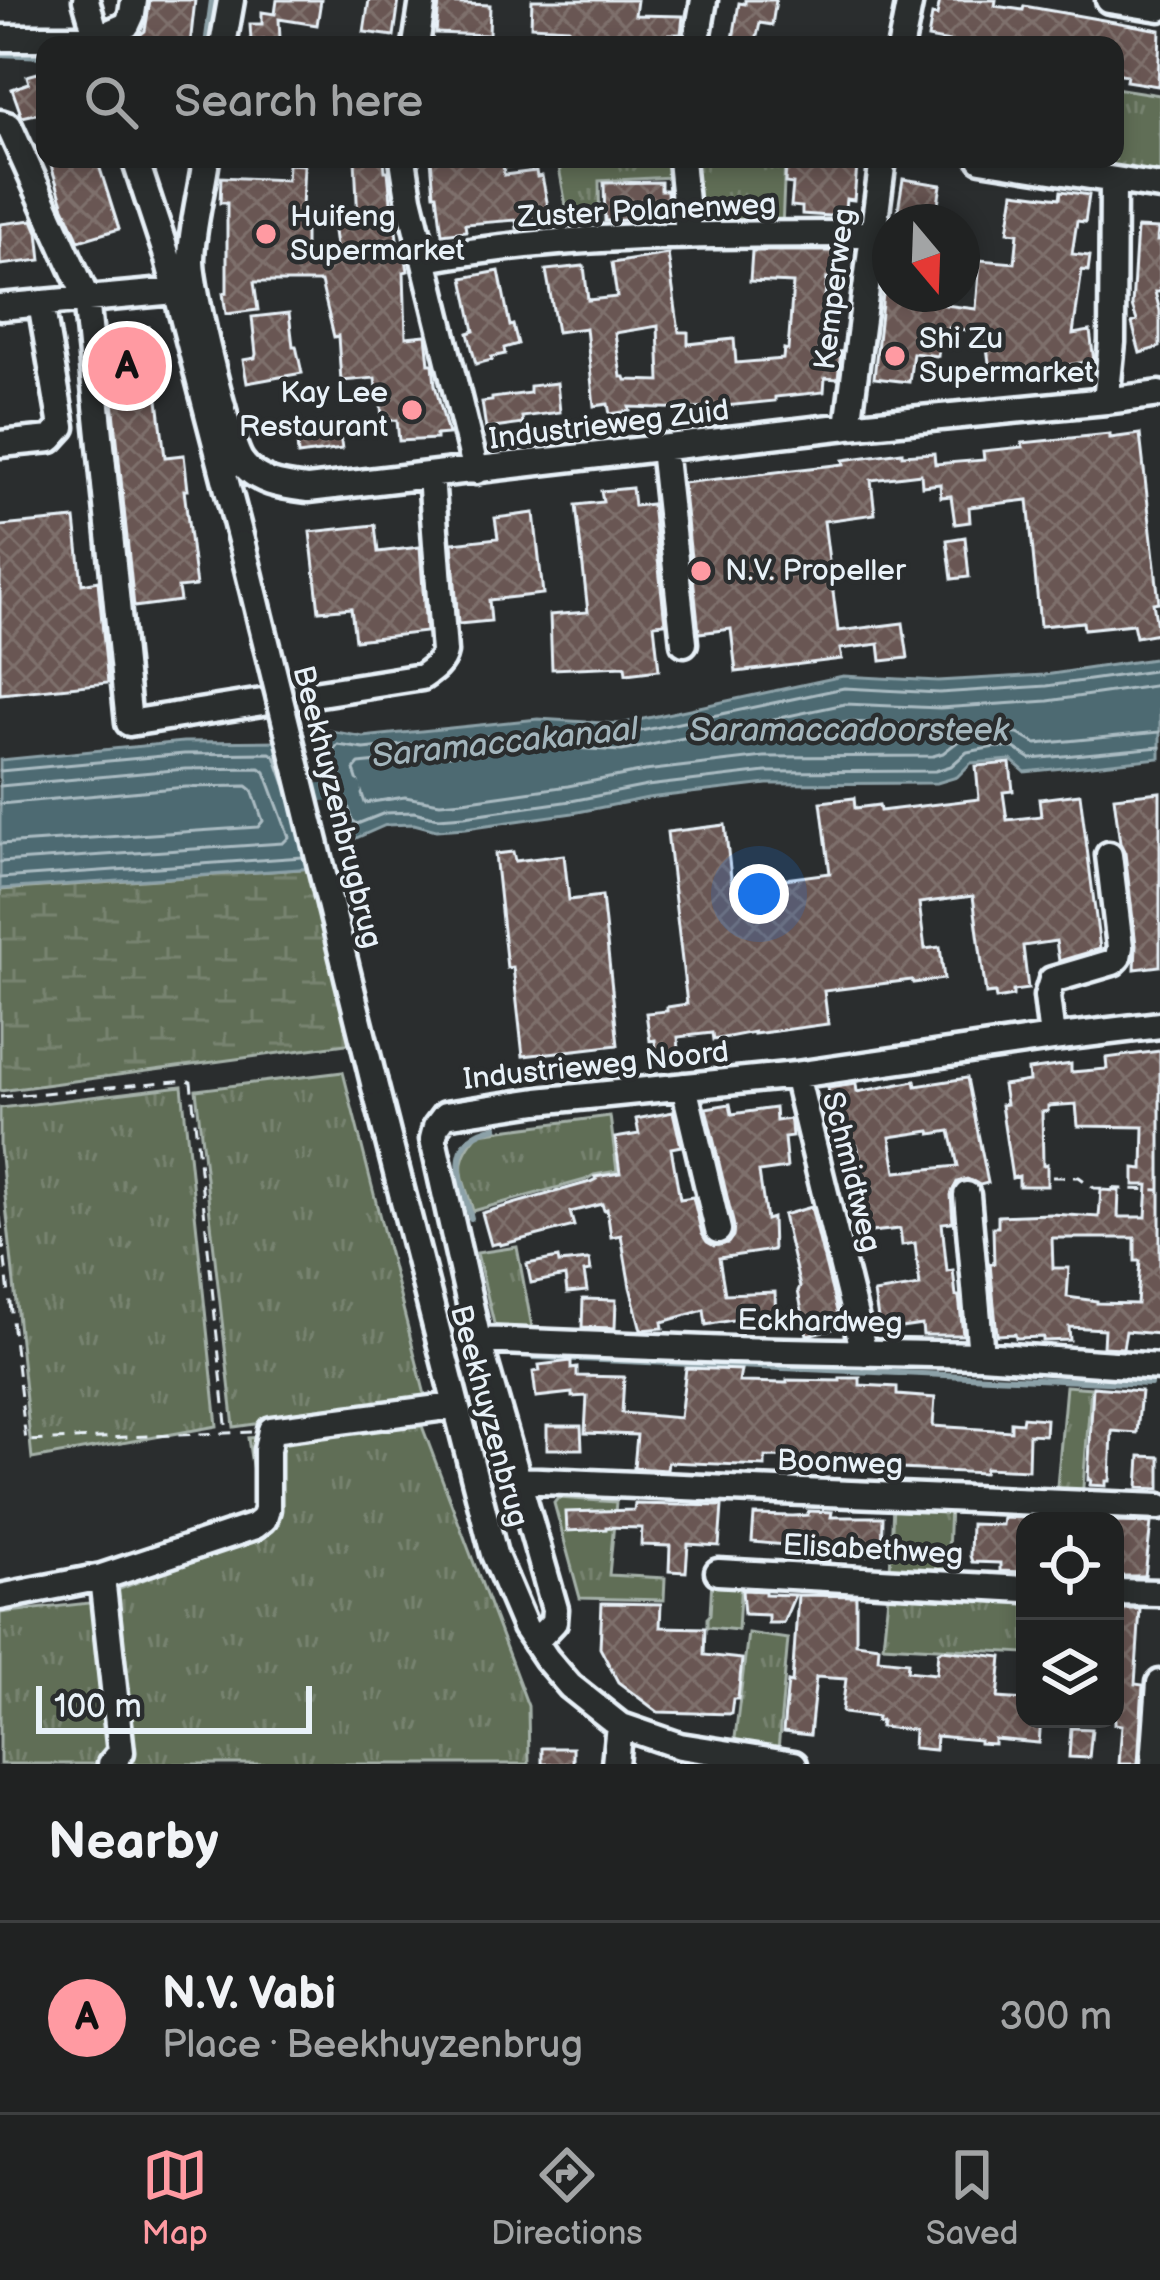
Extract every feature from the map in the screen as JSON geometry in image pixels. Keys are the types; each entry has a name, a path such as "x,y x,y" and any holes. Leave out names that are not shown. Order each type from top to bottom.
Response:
{"street":[{"path":"86,0 96,36"},
{"path":"108,36 127,25 134,0"},
{"path":"225,36 231,0"},
{"path":"417,36 423,0"},
{"path":"698,36 704,0"},
{"path":"903,36 910,0"},
{"path":"1108,0 1160,8"},
{"path":"0,38 36,39"},
{"path":"0,123 12,132 86,297 128,723 431,671 445,652 431,476"},
{"path":"0,307 86,297 185,300 179,261 139,168"},
{"path":"179,261 204,168"},
{"path":"404,168 476,471"},
{"path":"682,168 688,234"},
{"name":"Kemperweg","path":"876,204 882,168"},
{"path":"1035,168 1160,187"},
{"path":"1106,401 1112,342 1113,181"},
{"name":"Zuster Polanenweg","path":"426,259 474,250 688,234 872,234"},
{"name":"Kemperweg","path":"848,426 872,234"},
{"name":"Industrieweg Zuid","path":"185,300 242,464 273,485 308,489 1160,394"},
{"name":"Beekhuyzenbrugbrug","path":"185,300 374,1083"},
{"path":"0,443 51,439 62,427 41,303"},
{"path":"663,448 684,644"},
{"path":"1052,1038 1047,996 1052,980 1118,957 1109,855"},
{"name":"Industrieweg Noord","path":"535,1642 554,1622 555,1610 478,1340 433,1139 440,1120 451,1112 796,1075 1160,1025"},
{"name":"Schmidtweg","path":"796,1075 864,1352"},
{"name":"Beekhuyzenbrug","path":"374,1083 494,1554 525,1628 570,1686 619,1725 680,1746 794,1764"},
{"path":"684,1087 718,1230"},
{"path":"968,1195 981,1354"},
{"name":"Eckhardweg","path":"478,1340 981,1354 1160,1367"},
{"path":"0,1597 102,1577 260,1523 267,1509 271,1430 454,1406"},
{"name":"Boonweg","path":"518,1480 1160,1507"},
{"name":"Elisabethweg","path":"718,1572 1016,1589"},
{"path":"102,1577 121,1752 111,1764"},
{"path":"1124,1592 1160,1593"},
{"path":"1154,1764 1160,1682"},
{"path":"615,1764 619,1725"}],"path":[{"path":"0,1097 191,1082 227,1434"},
{"path":"1052,1177 1079,1177 1094,1188 1160,1190"},
{"path":"0,1217 26,1441 271,1430"}],"green space":[{"path":"1124,89 1160,95 1160,179 1107,173 1108,168 1124,168"},
{"path":"559,168 672,168 671,177 599,181 600,237 572,239"},
{"path":"687,168 785,168 782,228 696,226"},
{"path":"329,867 376,1040 0,1091 0,890"},
{"path":"343,1072 426,1399 234,1427 196,1090"},
{"path":"182,1086 217,1426 32,1459 0,1108"},
{"path":"610,1116 617,1171 473,1211 462,1162 479,1133"},
{"path":"517,1247 534,1338 497,1336 477,1253"},
{"path":"1066,1386 1091,1388 1082,1499 1056,1497"},
{"path":"422,1426 528,1706 529,1764 134,1764 126,1712 129,1764 0,1764 0,1613 107,1601 107,1594 262,1533 248,1438"},
{"path":"558,1498 616,1502 609,1575 665,1578 664,1600 580,1598 554,1503"},
{"path":"893,1504 950,1506 947,1576 890,1573"},
{"path":"712,1578 741,1579 738,1630 707,1627"},
{"path":"889,1586 1016,1593 1016,1652 883,1645"},
{"path":"748,1633 788,1639 778,1750 734,1746"}],"water":[{"name":"Saramaccadoorsteek","path":"1160,658 1160,758 1025,772 1011,760 971,763 957,777 937,783 767,784 466,828 386,825 345,843 314,728 363,737 538,719 620,724 843,676 938,681 1045,675"},
{"path":"282,741 329,867 0,889 0,760 183,742"}],"building":[{"path":"150,0 195,0 191,36 139,36 145,31"},
{"path":"277,0 321,0 317,25 279,19 280,36 251,36 250,24 262,24 262,12 275,14"},
{"path":"369,0 399,0 394,36 364,32"},
{"path":"532,0 637,0 635,15 683,16 681,34 670,36 601,36 531,26"},
{"path":"745,0 776,0 772,25 760,23 757,36 734,36 739,3"},
{"path":"940,0 996,0 995,6 1023,10 1024,6 1160,30 1158,86 1126,81 1124,36 928,36 932,15 937,16"},
{"path":"439,3 490,5 489,35 436,33"},
{"path":"36,74 36,114 22,117 12,89 29,83 27,76"},
{"path":"52,168 100,168 119,229 79,241"},
{"path":"288,168 304,168 305,256 337,253 333,224 358,221 355,168 385,168 394,231 398,247 404,246 408,271 404,272 406,337 426,335 448,434 436,435 436,439 399,441 397,420 382,421 375,378 341,381 338,336 334,337 321,282 254,282 258,310 226,314 227,203 220,203 221,177 287,180"},
{"path":"432,168 504,168 504,175 536,171 537,177 542,176 550,217 534,219 535,226 517,228 516,220 465,224 466,231 442,234"},
{"path":"786,168 857,168 854,200 846,199 844,217 802,214 802,207 791,206 793,184 785,183"},
{"path":"903,179 941,185 938,204 899,204"},
{"path":"661,182 661,190 667,190 668,218 605,221 604,183"},
{"path":"1061,191 1089,195 1085,222 1077,221 1072,254 1090,256 1088,271 1082,270 1073,334 1090,331 1094,361 1021,372 1020,366 990,370 985,332 949,328 947,337 940,336 938,356 913,353 909,382 874,378 881,312 980,312 980,260 1015,263 1018,233 1008,232 1014,192 1060,198"},
{"path":"33,220 41,260 0,265 0,224"},
{"path":"1137,228 1158,229 1160,241 1160,292 1155,292 1160,347 1140,353 1132,323 1137,321 1132,306"},
{"path":"752,251 837,251 835,279 827,278 819,351 841,352 838,379 825,378 824,392 775,397 775,401 695,409 629,407 630,411 610,414 608,404 594,406 586,328 557,332 546,270 584,266 588,300 617,297 612,263 668,254 679,332 688,332 688,344 734,339 736,363 783,359 784,349 788,350 793,283 750,281","holes":["658,326 660,381 621,377 615,333"]},
{"path":"499,271 518,344 476,364 463,278"},
{"path":"289,313 302,373 247,383 243,360 256,354 252,317"},
{"path":"149,327 165,457 184,455 196,586 178,588 180,601 134,607 106,332"},
{"path":"557,383 560,412 522,417 523,424 486,429 482,402 530,393 530,386"},
{"path":"1110,434 1110,438 1140,434 1159,602 1153,603 1158,633 1136,637 1133,624 1084,629 1083,622 1040,626 1028,500 969,507 970,522 955,524 951,496 941,497 940,484 922,486 921,474 871,480 875,514 824,521 838,631 903,623 908,658 881,661 879,644 840,649 842,659 736,672 731,629 699,633 683,483 844,464 843,460 902,452 934,453 935,464 984,460 983,451"},
{"path":"340,435 342,449 298,455 297,441"},
{"path":"632,488 634,506 652,504 665,623 654,624 659,670 626,674 625,666 552,669 550,615 588,612 576,505 603,502 601,491"},
{"path":"534,513 543,594 489,600 491,621 458,624 452,543 498,538 495,518"},
{"path":"75,519 82,584 98,581 108,683 0,694 0,526"},
{"path":"375,525 378,552 420,547 426,632 355,640 351,608 319,611 310,532"},
{"path":"965,537 969,577 952,579 947,540"},
{"path":"1010,763 1013,791 1003,792 1007,820 1041,816 1039,799 1080,794 1100,949 1059,961 1056,941 1023,946 1028,989 996,999 995,993 986,994 973,896 919,903 925,949 940,947 944,979 824,991 828,1024 713,1040 712,1033 678,1037 679,1050 656,1053 646,1013 687,1004 667,832 725,825 732,886 830,873 821,802 854,798 855,808 879,805 880,811 979,799 976,766"},
{"path":"1160,792 1160,966 1135,969 1125,853 1114,797"},
{"path":"513,852 515,861 564,855 569,900 602,896 618,1045 523,1056 513,967 507,968 495,854"},
{"path":"1160,1051 1160,1334 1126,1331 1123,1348 1103,1347 1104,1329 1069,1327 1070,1340 997,1335 990,1264 994,1264 993,1227 998,1227 998,1216 1099,1217 1101,1190 1119,1191 1118,1217 1146,1217 1148,1185 1134,1185 1134,1168 1143,1169 1144,1127 1078,1126 1076,1104 1048,1106 1042,1112 1047,1186 1019,1186 1019,1176 1012,1178 1001,1105 1006,1104 1003,1085 1029,1081 1028,1070 1071,1064 1071,1072 1107,1069 1106,1058","holes":["1052,1238 1135,1238 1135,1261 1140,1261 1137,1304 1067,1297 1069,1268 1053,1268"]},
{"path":"967,1078 988,1183 957,1182 951,1195 953,1222 942,1223 947,1271 953,1270 963,1335 923,1335 922,1325 880,1331 874,1293 920,1286 915,1243 902,1245 900,1229 861,1233 854,1178 863,1174 857,1145 831,1149 820,1097 829,1096 828,1088 856,1084 857,1092 915,1081 916,1086","holes":["950,1131 958,1166 896,1172 890,1137"]},
{"path":"730,1104 732,1114 775,1108 776,1121 790,1119 792,1137 784,1138 787,1168 759,1172 766,1220 772,1218 773,1250 719,1258 725,1294 775,1292 776,1322 754,1323 754,1316 706,1325 704,1310 662,1322 663,1328 641,1330 621,1235 611,1237 602,1204 570,1212 574,1226 491,1245 482,1213 620,1173 615,1138 639,1134 636,1119 673,1112 681,1146 671,1148 680,1199 693,1197 707,1242 714,1246 728,1243 734,1226 706,1108"},
{"path":"811,1207 841,1327 807,1335 783,1215"},
{"path":"558,1258 559,1263 589,1260 591,1271 584,1272 587,1291 567,1293 565,1276 531,1283 527,1264"},
{"path":"583,1299 616,1300 615,1328 582,1327"},
{"path":"571,1361 577,1376 624,1377 622,1413 680,1418 686,1368 741,1370 739,1382 860,1378 860,1385 897,1387 897,1395 935,1398 933,1426 1011,1431 1011,1422 1022,1423 1023,1417 1046,1419 1045,1435 1029,1434 1028,1470 900,1469 900,1465 864,1464 864,1459 833,1459 833,1468 810,1467 811,1458 765,1457 765,1466 668,1462 667,1470 634,1468 637,1435 585,1433 587,1396 536,1397 533,1372 540,1371 539,1365"},
{"path":"1093,1387 1141,1391 1137,1433 1112,1431 1106,1486 1090,1485 1088,1480"},
{"path":"547,1426 581,1426 582,1449 547,1449"},
{"path":"1140,1456 1160,1457 1160,1489 1138,1488"},
{"path":"635,1504 722,1506 719,1546 688,1544 686,1572 669,1571 670,1546 641,1545 642,1528 567,1531 566,1512 634,1510"},
{"path":"808,1511 832,1512 831,1517 883,1517 882,1555 829,1549 829,1562 806,1560 807,1547 752,1542 754,1515 808,1515"},
{"path":"1003,1517 1016,1518 1016,1572 1000,1571 1000,1563 972,1562 970,1556 971,1524 1002,1525"},
{"path":"1124,1522 1151,1523 1145,1576 1124,1576"},
{"path":"742,1590 795,1595 783,1623 768,1623 768,1615 744,1614"},
{"path":"798,1595 856,1596 856,1643 879,1646 878,1659 908,1662 907,1671 936,1674 942,1650 1002,1657 998,1698 1016,1699 1016,1728 1040,1728 1039,1743 994,1739 994,1744 979,1743 936,1736 935,1750 913,1748 914,1730 880,1727 877,1717 842,1711 846,1679 816,1677 810,1735 783,1732 788,1682 792,1683"},
{"path":"602,1603 661,1604 660,1627 705,1628 704,1655 742,1659 738,1699 733,1699 731,1714 658,1712 618,1682 600,1648"},
{"path":"1124,1609 1140,1609 1135,1684 1143,1685 1138,1764 1119,1764 1124,1728"},
{"path":"1071,1728 1092,1729 1089,1758 1069,1757"},
{"path":"542,1748 573,1748 573,1764 542,1764"}],"waterway":[{"path":"207,36 212,0"},
{"path":"0,54 36,56"},
{"name":"Saramaccakanaal","path":"291,795 353,789"},
{"path":"471,1218 460,1175 462,1151 479,1133 496,1127"},
{"path":"533,1357 1150,1384"}],"place":[{"name":"Huifeng Supermarket","path":"266,234"},
{"name":"Shi Zu Supermarket","path":"895,356"},
{"name":"N.V. Vabi","path":"127,366"},
{"name":"Kay Lee Restaurant","path":"412,410"},
{"name":"N.V. Propeller","path":"701,571"}]}
